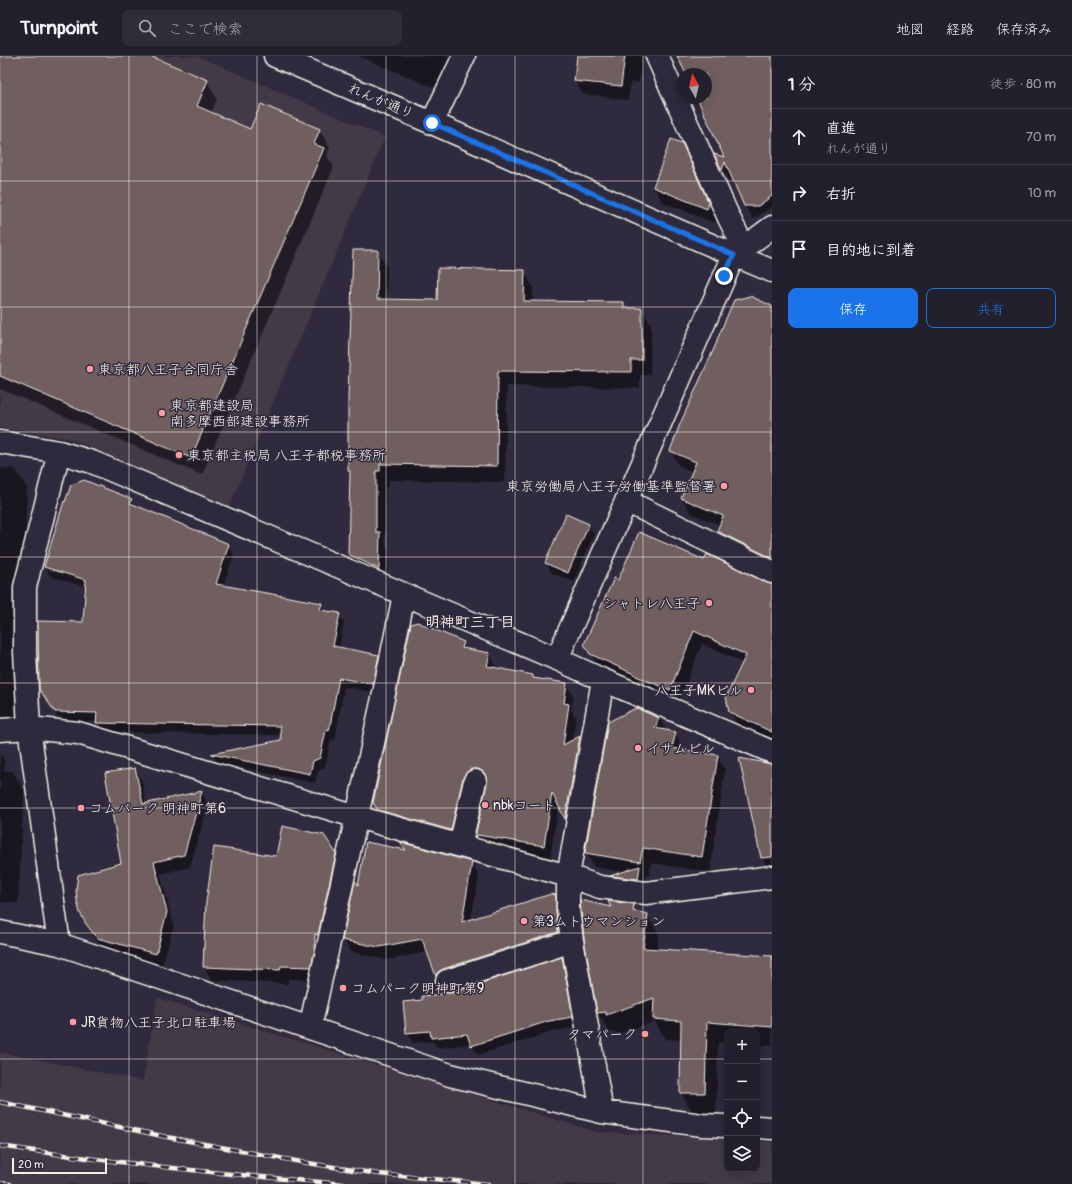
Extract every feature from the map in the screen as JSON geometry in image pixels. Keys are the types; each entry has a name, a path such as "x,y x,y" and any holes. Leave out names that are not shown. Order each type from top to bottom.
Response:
{"street":[{"name":"れんが通り","path":"276,56 739,252 772,271"},
{"path":"432,123 464,56"},
{"path":"657,56 729,218 739,252"},
{"path":"558,658 626,501 739,252 772,227"},
{"path":"0,442 59,452 92,462 404,595 558,658 603,680 772,752"},
{"path":"59,452 25,587 25,653 29,728 59,944"},
{"path":"626,501 772,572"},
{"path":"310,1028 404,595"},
{"path":"602,1112 572,941 568,909 568,876 603,680"},
{"path":"0,730 29,728 78,733 357,817 568,876 600,887 646,894 772,877"},
{"path":"460,846 475,781"},
{"path":"0,932 59,944 450,1075 602,1112 702,1125 724,1126"},
{"path":"447,981 572,941"},
{"path":"760,1127 772,1128"}],"shaded area":[{"path":"0,56 197,56 385,137 229,507 72,439 0,428"},
{"path":"157,998 596,1132 724,1139 724,1172 760,1172 760,1141 772,1142 772,1184 0,1184 0,1052 143,1081"}],"building":[{"path":"0,56 150,56 208,80 197,106 250,129 261,104 320,129 314,144 324,148 191,458 0,376"},
{"path":"577,56 625,56 621,86 574,81"},
{"path":"677,56 772,56 772,196 758,206 744,206 725,162 722,170 714,154 724,157 700,104 712,104 712,68 683,68"},
{"path":"671,139 682,143 709,204 707,209 653,187"},
{"path":"353,250 378,250 377,299 437,300 438,268 525,270 524,301 624,302 624,308 642,308 642,360 631,360 631,372 498,371 497,466 380,464 380,471 376,471 376,532 380,532 379,569 348,554 350,471 348,471 348,399"},
{"path":"750,296 772,306 772,558 717,531 723,516 681,498 696,462 670,451 680,424 734,300"},
{"path":"84,480 132,499 130,503 229,544 216,584 322,603 320,610 340,613 333,646 379,655 373,684 339,678 329,731 326,730 320,758 313,761 310,774 211,754 281,740 280,726 96,723 97,713 55,712 39,689 38,621 83,622 86,580 44,567 64,501 65,502 71,485"},
{"path":"566,514 589,524 568,573 545,563"},
{"path":"639,532 704,560 707,554 772,584 772,732 729,712 726,697 746,655 694,631 670,690 590,654 584,644 614,578 618,580"},
{"path":"417,622 464,642 462,648 490,653 487,666 533,675 533,678 567,683 564,703 569,704 563,745 580,736 565,819 552,793 544,846 477,835 477,837 475,837 487,783 487,777 478,769 471,769 463,778 451,830 378,810 373,803 411,624"},
{"path":"636,708 659,718 655,728 676,732 672,748 718,755 702,857 643,848 640,862 585,853 608,722"},
{"path":"739,758 772,764 772,857 761,858"},
{"path":"135,768 143,804 202,791 184,855 154,862 167,912 156,954 97,938 86,924 80,913 77,901 76,889 78,875 121,863 105,773"},
{"path":"282,826 324,835 336,853 318,935 315,934 315,949 311,967 281,966 280,970 203,967 206,902 214,847 276,856"},
{"path":"366,842 406,850 400,842 472,862 462,922 551,894 556,895 558,932 443,969 438,972 436,976 422,939 379,947 342,940 355,881 358,885"},
{"path":"640,866 638,879 610,876"},
{"path":"580,900 611,907 608,901 634,904 633,911 648,914 643,948 772,956 772,1027 707,1022 705,1093 680,1093 681,1021 653,1019 654,998 606,1015 606,1012 597,1013 584,939"},
{"path":"562,957 573,1017 549,1021 471,1046 467,1034 431,1038 430,1031 406,1033 403,1002 422,1000 422,996 443,994 442,992 451,993"}],"railway":[{"path":"0,1102 167,1137 301,1162 379,1174 488,1184"},
{"path":"0,1146 172,1168 345,1184"},
{"path":"0,1183 10,1184"}],"place":[{"name":"東京都八王子合同庁舎","path":"90,369"},
{"name":"東京都建設局 南多摩西部建設事務所","path":"162,413"},
{"name":"東京都主税局 八王子都税事務所","path":"179,455"},
{"name":"東京労働局八王子労働基準監督署","path":"724,486"},
{"name":"シャトレ八王子","path":"709,603"},
{"name":"八王子MKビル","path":"751,690"},
{"name":"イサムビル","path":"638,748"},
{"name":"nbkコート","path":"485,805"},
{"name":"コムパーク 明神町第6","path":"81,808"},
{"name":"第3ムトウマンション","path":"524,921"},
{"name":"コムパーク明神町第9","path":"343,988"},
{"name":"JR貨物八王子北口駐車場","path":"73,1022"},
{"name":"タマパーク","path":"645,1034"}],"district":[{"name":"明神町三丁目","path":"470,622"}],"route":[{"path":"432,123 734,255 724,276"}]}
